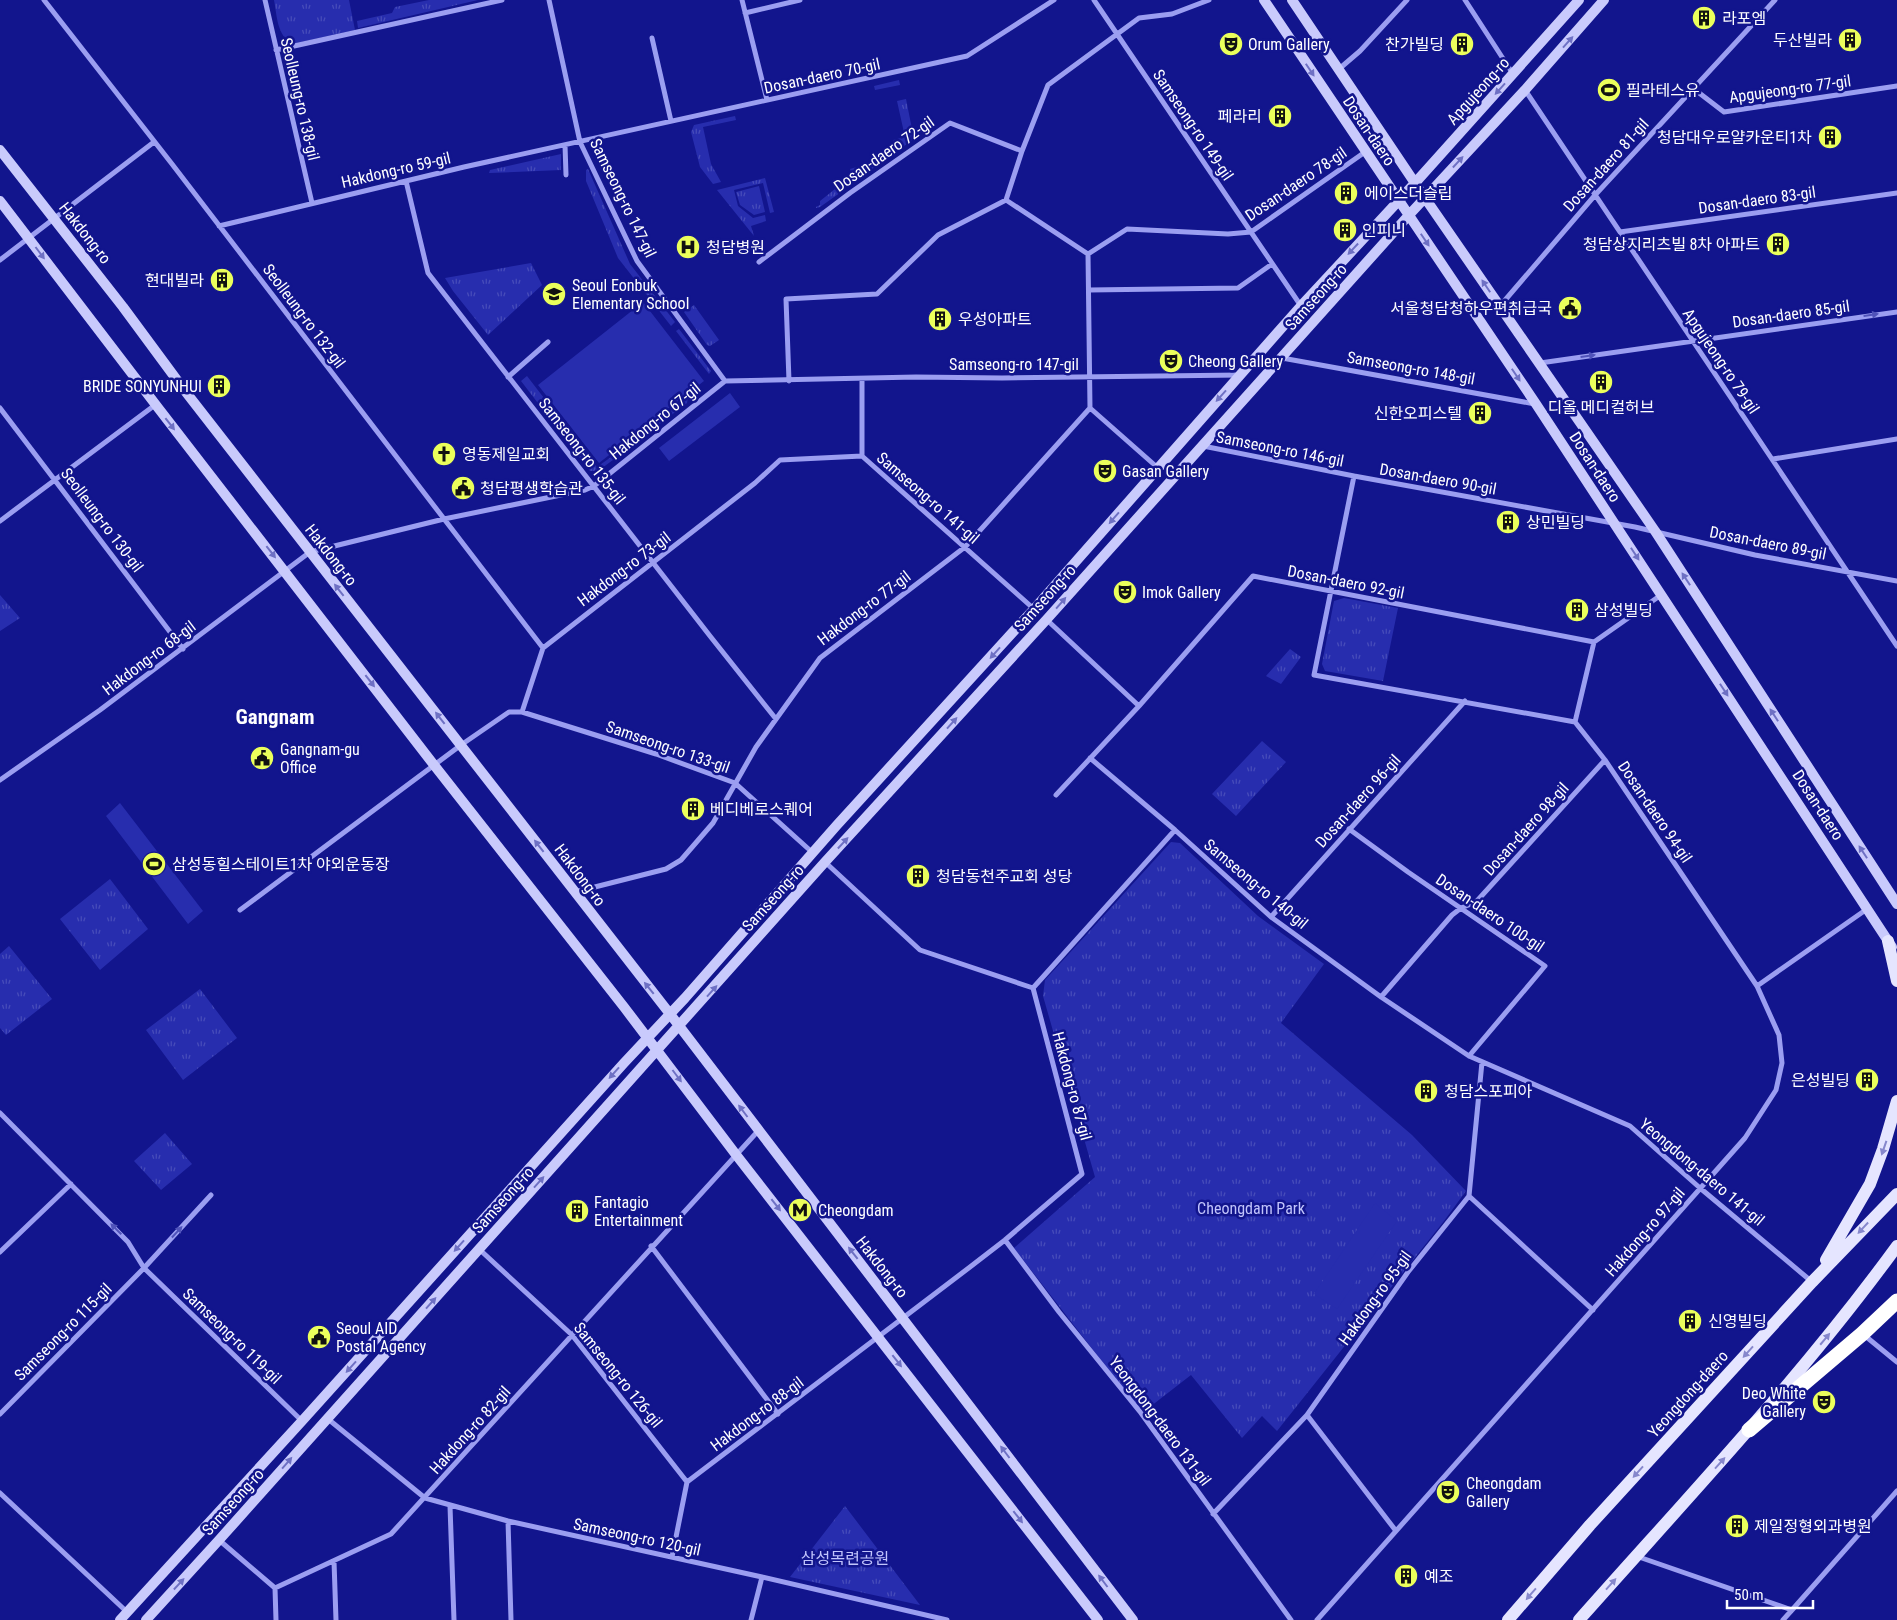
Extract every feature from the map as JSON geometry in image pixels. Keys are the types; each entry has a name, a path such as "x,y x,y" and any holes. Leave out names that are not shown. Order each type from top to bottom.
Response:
{"highway":[{"path":"1749,1430 1862,1334 1897,1301"}],"main road":[{"name":"Dosan-daero","path":"1264,0 1536,404 1897,954"},
{"name":"Dosan-daero","path":"1292,0 1425,198 1655,531 1893,890 1897,904"},
{"name":"Apgujeong-ro","path":"1398,200 1579,0"},
{"name":"Apgujeong-ro","path":"1425,198 1525,90 1604,0"},
{"name":"Hakdong-ro","path":"0,150 670,1014 1133,1620"},
{"name":"Samseong-ro","path":"146,1620 825,862 1047,619 1425,198"},
{"name":"Samseong-ro","path":"124,1616 302,1422 670,1014 1034,609 1301,306 1398,200"},
{"path":"0,201 155,405 285,570 434,765 1098,1620"},
{"path":"1888,941 1897,981"},
{"path":"1814,1280 1870,1184 1883,1149 1897,1101"},
{"name":"Yeongdong-daero","path":"1508,1620 1590,1526 1814,1280 1897,1194"},
{"path":"1579,1620 1749,1430 1862,1294 1897,1246"}],"street":[{"name":"Seolleung-ro 132-gil","path":"44,0 543,648"},
{"name":"Seolleung-ro 138-gil","path":"264,0 312,203"},
{"path":"276,50 502,0"},
{"name":"Samseong-ro 147-gil","path":"549,0 580,142 637,261 725,381 916,377 1002,378 1240,375"},
{"path":"742,0 767,100"},
{"path":"745,13 800,0"},
{"name":"Dosan-daero 70-gil","path":"580,142 967,56 1054,0"},
{"name":"Samseong-ro 149-gil","path":"1094,0 1301,306"},
{"path":"789,381 786,299 877,294 938,235 1006,200 1022,151 1048,85 1139,18 1172,14 1209,0"},
{"path":"1339,69 1360,52 1407,0"},
{"path":"1465,0 1513,74"},
{"name":"Dosan-daero 81-gil","path":"1500,306 1596,194 1775,0"},
{"path":"652,38 671,122"},
{"name":"Apgujeong-ro 77-gil","path":"1694,89 1724,112 1897,86"},
{"name":"Apgujeong-ro 79-gil","path":"1525,90 1897,646"},
{"name":"Dosan-daero 72-gil","path":"759,262 850,193 950,123 1022,151"},
{"path":"0,260 55,220 154,142"},
{"name":"Hakdong-ro 59-gil","path":"219,226 580,142"},
{"path":"565,145 566,175"},
{"name":"Dosan-daero 78-gil","path":"1088,254 1127,229 1228,234 1251,232 1365,152"},
{"name":"Samseong-ro 135-gil","path":"406,181 428,273 776,719"},
{"name":"Dosan-daero 83-gil","path":"1620,232 1897,193"},
{"path":"1006,200 1088,254 1090,408 1158,468"},
{"path":"1089,290 1238,288 1272,264"},
{"name":"Dosan-daero 85-gil","path":"1540,363 1897,312"},
{"path":"508,377 548,342"},
{"name":"Samseong-ro 148-gil","path":"1282,358 1536,404"},
{"name":"Samseong-ro 141-gil","path":"862,379 862,456 1034,609"},
{"name":"Hakdong-ro 67-gil","path":"310,552 444,520 585,490 594,486 725,381"},
{"path":"0,521 155,405"},
{"name":"Seolleung-ro 130-gil","path":"0,408 183,649"},
{"name":"Hakdong-ro 77-gil","path":"574,892 666,869 681,860 713,823 756,747 820,658 965,547 1090,408"},
{"path":"1773,459 1897,439"},
{"name":"Samseong-ro 146-gil","path":"1202,446 1354,476"},
{"name":"Hakdong-ro 73-gil","path":"543,648 755,483 780,460 862,456"},
{"path":"1354,476 1314,675 1575,722 1594,642 1661,595"},
{"name":"Dosan-daero 90-gil","path":"1354,476 1635,527"},
{"name":"Dosan-daero 89-gil","path":"1635,527 1755,555 1897,580"},
{"name":"Hakdong-ro 68-gil","path":"0,780 183,649 310,552"},
{"name":"Dosan-daero 92-gil","path":"1090,758 1139,706 1253,576 1594,642"},
{"path":"1047,619 1139,706"},
{"path":"240,910 461,745 509,712 522,712 543,648"},
{"name":"Dosan-daero 96-gil","path":"1271,917 1465,701"},
{"name":"Samseong-ro 133-gil","path":"522,712 656,754 735,783 813,853"},
{"name":"Dosan-daero 94-gil","path":"1575,722 1605,760 1757,986"},
{"path":"1056,795 1090,758"},
{"name":"Samseong-ro 140-gil","path":"1090,758 1175,830 1271,917 1381,997 1469,1056 1482,1062"},
{"name":"Dosan-daero 98-gil","path":"1381,997 1452,915 1461,908 1476,902 1605,760"},
{"name":"Dosan-daero 100-gil","path":"1349,829 1546,966 1469,1056"},
{"path":"825,862 920,950 1033,988 1175,830"},
{"path":"1757,986 1868,908"},
{"name":"Hakdong-ro 97-gil","path":"1317,1620 1745,1138 1776,1090 1782,1063 1779,1036 1757,986"},
{"name":"Hakdong-ro 87-gil","path":"903,1319 1005,1240 1082,1174 1033,988"},
{"path":"1482,1062 1469,1196 1593,1310"},
{"name":"Yeongdong-daero 141-gil","path":"1482,1062 1630,1126 1700,1188 1814,1280"},
{"name":"Samseong-ro 119-gil","path":"0,1112 128,1242 144,1268 302,1422"},
{"name":"Hakdong-ro 82-gil","path":"275,1588 391,1534 572,1336 651,1246 737,1156 758,1131"},
{"path":"0,1252 71,1184"},
{"path":"144,1268 211,1195"},
{"name":"Hakdong-ro 95-gil","path":"1214,1514 1307,1415 1408,1272 1469,1196"},
{"name":"Yeongdong-daero 131-gil","path":"1005,1240 1059,1312 1140,1413 1291,1620"},
{"path":"651,1246 778,1414"},
{"name":"Samseong-ro 126-gil","path":"479,1250 572,1336 687,1482"},
{"name":"Samseong-ro 115-gil","path":"0,1414 144,1268"},
{"name":"Hakdong-ro 88-gil","path":"687,1482 903,1319"},
{"path":"1862,1334 1897,1362"},
{"path":"1307,1415 1396,1531"},
{"name":"Samseong-ro 120-gil","path":"328,1419 425,1498 508,1521 947,1620"},
{"path":"672,1558 687,1482"},
{"path":"1783,1620 1897,1491"},
{"path":"0,1493 124,1616"},
{"path":"450,1506 454,1620"},
{"path":"508,1521 511,1620"},
{"path":"219,1540 275,1588 276,1620"},
{"path":"1636,1556 1792,1610"},
{"path":"334,1561 336,1620"},
{"path":"752,1620 762,1577"}],"green space":[{"path":"274,0 349,0 355,30 292,44 283,36 277,19"},
{"path":"429,0 478,0 358,28 357,21 392,13 395,7"},
{"path":"899,80 900,85 875,90 874,86"},
{"path":"906,99 914,139 868,172 866,164 871,162 881,152 894,147 893,140 905,137 897,101"},
{"path":"735,116 736,120 703,127 711,164 721,182 713,184 700,167 691,132 694,125"},
{"path":"561,154 561,170 489,173 490,170"},
{"path":"864,165 866,173 856,179 852,176 850,169"},
{"path":"588,169 630,264 675,322 671,326 618,258 586,181 586,170"},
{"path":"765,178 774,212 770,213 763,183 734,190 738,206 753,218 765,215 766,221 751,226 754,236 717,190"},
{"path":"838,178 841,180 844,190 816,208 820,205 820,201 835,189 833,180"},
{"path":"759,186 765,212 754,215 740,205 736,192"},
{"path":"531,263 542,285 488,335 445,278"},
{"path":"643,302 704,381 599,463 538,385"},
{"path":"694,305 719,340 710,346 707,345 684,312"},
{"path":"679,329 711,371 709,374 676,331"},
{"path":"527,376 597,467 621,450 621,454 598,471 590,471 521,381"},
{"path":"730,393 740,407 669,461 659,448"},
{"path":"688,397 687,403 635,443 630,443"},
{"path":"0,595 20,618 0,631"},
{"path":"1344,598 1398,608 1383,681 1325,671 1322,664 1334,601"},
{"path":"1290,649 1301,657 1281,684 1266,676"},
{"path":"1262,741 1286,762 1236,816 1212,794"},
{"name":"삼성동힐스테이트1차 야외운동장","path":"120,803 203,911 188,924 106,816"},
{"name":"Cheongdam Park","path":"1171,842 1180,843 1258,916 1324,964 1281,1023 1412,1135 1466,1191 1277,1431 1262,1416 1242,1438 1191,1375 1142,1413 1014,1248 1095,1177 1043,996 1045,980"},
{"path":"110,879 148,929 100,970 60,919"},
{"path":"9,946 52,999 6,1035 0,1028 0,954"},
{"path":"200,989 237,1038 183,1080 146,1030"},
{"path":"165,1133 192,1164 161,1190 134,1161"},
{"path":"1375,1203 1397,1221 1337,1309 1314,1294"},
{"name":"삼성목련공원","path":"845,1506 920,1605 790,1577"}],"place":[{"name":"라포엠","path":"1704,18"},
{"name":"두산빌라","path":"1850,40"},
{"name":"Orum Gallery","path":"1231,44"},
{"name":"찬가빌딩","path":"1462,44"},
{"name":"필라테스유","path":"1609,90"},
{"name":"페라리","path":"1280,116"},
{"name":"청담대우로얄카운티1차","path":"1830,137"},
{"name":"에이스더슬립","path":"1346,193"},
{"name":"인피니","path":"1345,230"},
{"name":"청담상지리츠빌 8차 아파트","path":"1778,244"},
{"name":"청담병원","path":"688,247"},
{"name":"현대빌라","path":"222,280"},
{"name":"Seoul Eonbuk Elementary School","path":"554,294"},
{"name":"서울청담청하우편취급국","path":"1570,308"},
{"name":"우성아파트","path":"940,319"},
{"name":"Cheong Gallery","path":"1171,361"},
{"name":"디올 메디컬허브","path":"1601,382"},
{"name":"BRIDE SONYUNHUI","path":"219,386"},
{"name":"신한오피스텔","path":"1480,413"},
{"name":"영동제일교회","path":"444,454"},
{"name":"Gasan Gallery","path":"1105,471"},
{"name":"청담평생학습관","path":"463,488"},
{"name":"상민빌딩","path":"1508,522"},
{"name":"Imok Gallery","path":"1125,592"},
{"name":"삼성빌딩","path":"1577,610"},
{"name":"Gangnam-gu Office","path":"262,758"},
{"name":"베디베로스퀘어","path":"693,809"},
{"name":"삼성동힐스테이트1차 야외운동장","path":"154,864"},
{"name":"청담동천주교회 성당","path":"918,876"},
{"name":"은성빌딩","path":"1867,1080"},
{"name":"청담스포피아","path":"1426,1091"},
{"name":"Cheongdam","path":"800,1210"},
{"name":"Fantagio Entertainment","path":"577,1211"},
{"name":"신영빌딩","path":"1690,1321"},
{"name":"Seoul AID Postal Agency","path":"319,1337"},
{"name":"Deo White Gallery","path":"1824,1402"},
{"name":"Cheongdam Gallery","path":"1448,1492"},
{"name":"제일정형외과병원","path":"1737,1526"},
{"name":"예조","path":"1406,1576"}],"district":[{"name":"Gangnam","path":"275,717"}]}
